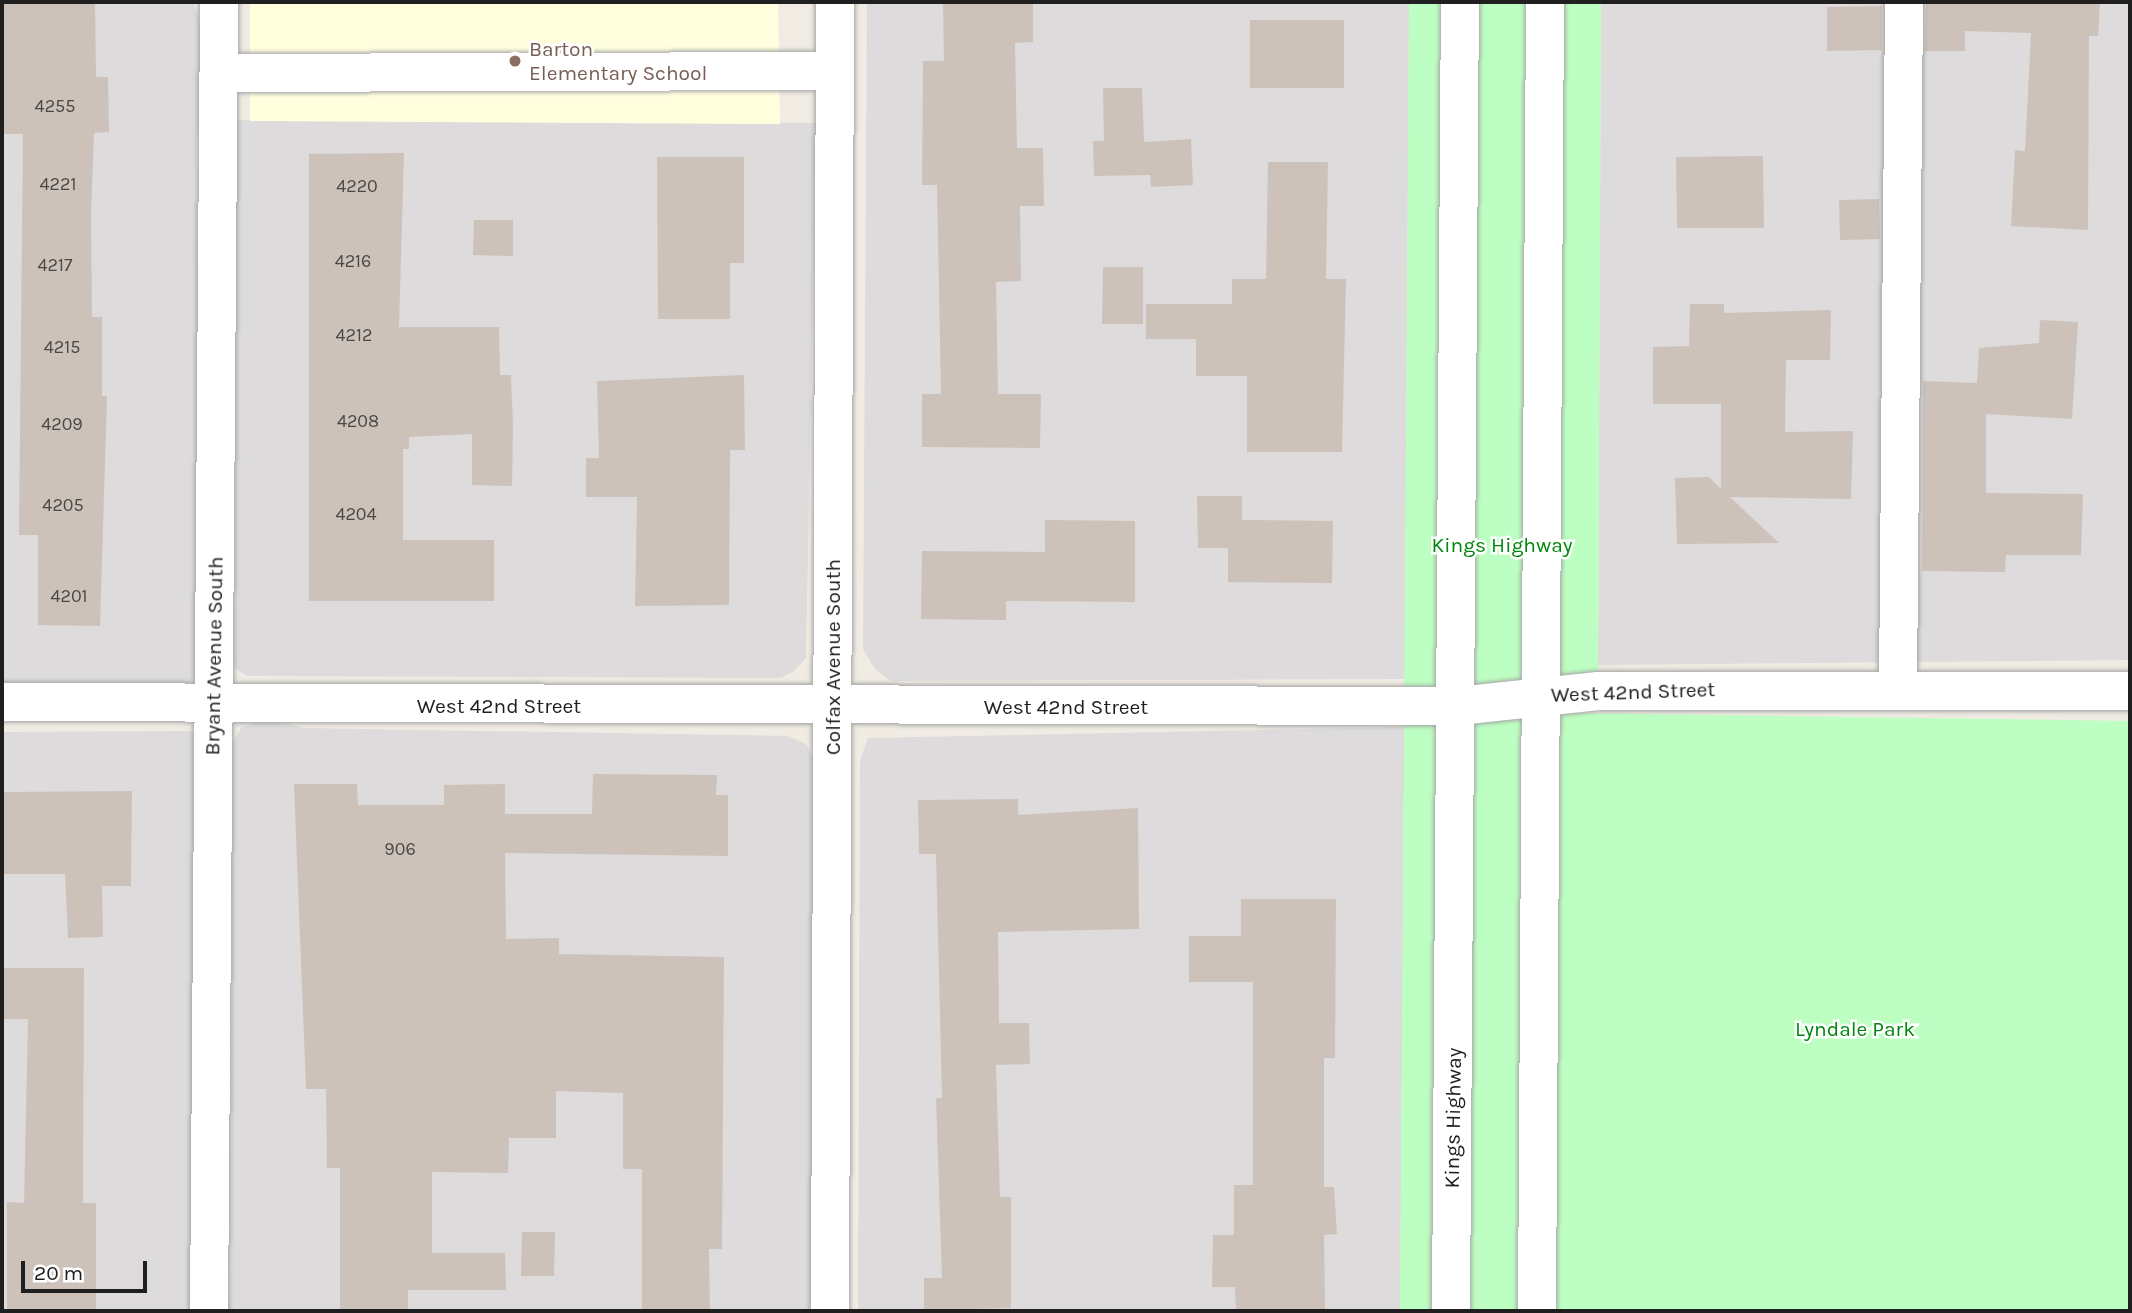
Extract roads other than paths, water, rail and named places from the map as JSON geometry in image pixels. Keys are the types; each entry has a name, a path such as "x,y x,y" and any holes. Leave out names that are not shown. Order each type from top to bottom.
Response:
{"street":[{"name":"Bryant Avenue South","path":"209,1311 219,2"},
{"name":"Colfax Avenue South","path":"830,1311 835,2"},
{"name":"Kings Highway","path":"1451,1311 1458,706 1460,2"},
{"path":"1537,1311 1544,694 1545,2"},
{"path":"1898,687 1903,2"},
{"path":"220,73 834,71"},
{"name":"West 42nd Street","path":"2,702 833,707 1458,706 1544,694 1898,687 2130,691"}],"place":[{"name":"Barton Elementary School","path":"515,61"}],"park label":[{"name":"Lyndale Park","path":"1855,1029"}]}
